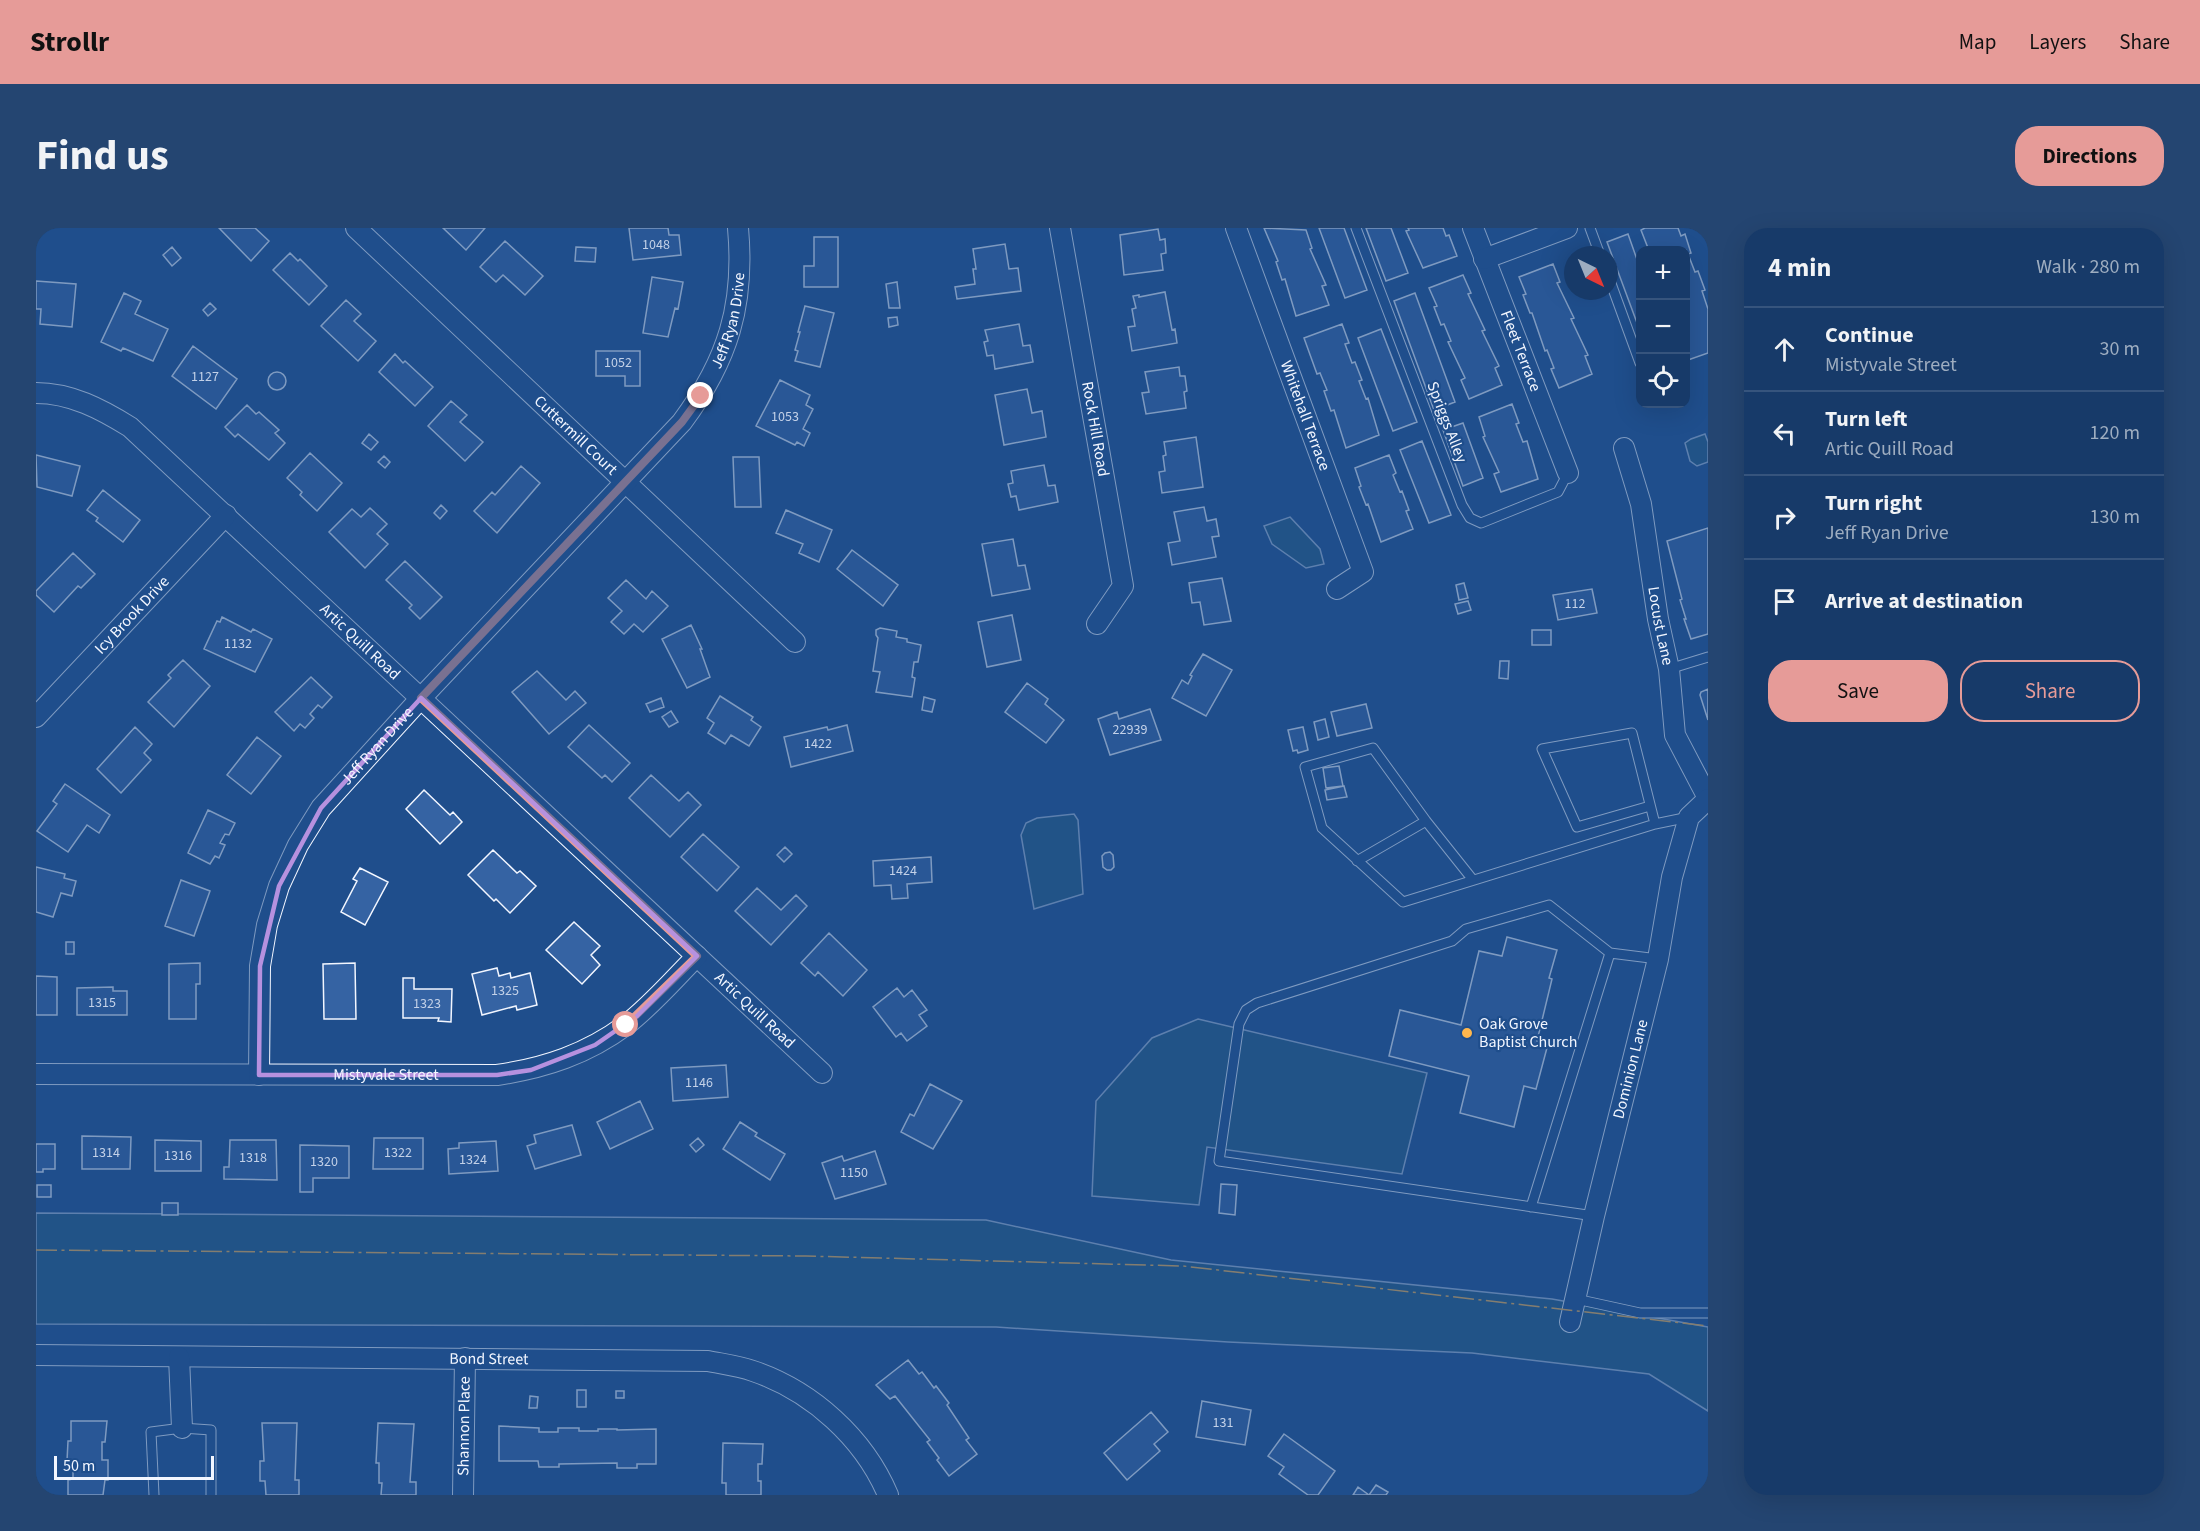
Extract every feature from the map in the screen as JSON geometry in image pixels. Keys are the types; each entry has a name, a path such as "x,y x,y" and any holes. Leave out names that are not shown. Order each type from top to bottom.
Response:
{"street":[{"name":"Cuttermill Court","path":"356,228 795,642"},
{"name":"Jeff Ryan Drive","path":"259,1075 260,966 267,925 279,886 298,845 321,808 421,698 682,422 701,396 717,366 729,334 738,298 741,260 738,228"},
{"name":"Rock Hill Road","path":"1060,228 1123,586 1097,624"},
{"name":"Whitehall Terrace","path":"1236,228 1364,572 1337,589"},
{"name":"Fleet Terrace","path":"1473,228 1568,473"},
{"path":"1484,259 1566,228"},
{"name":"Artic Quill Road","path":"36,393 74,399 102,409 130,427 822,1073"},
{"name":"Locust Lane","path":"1624,448 1641,504 1656,608 1669,669 1675,735 1708,799"},
{"name":"Icy Brook Drive","path":"36,717 226,515"},
{"path":"1689,817 1708,799"},
{"name":"Dominion Lane","path":"1570,1322 1658,959 1672,878 1689,817"},
{"name":"Mistyvale Street","path":"36,1074 497,1075 531,1070 564,1060 596,1045 626,1025 697,956"},
{"name":"Bond Street","path":"36,1355 708,1360 753,1370 785,1384 818,1406 853,1439 870,1459 888,1495"},
{"path":"179,1357 182,1428"},
{"name":"Shannon Place","path":"463,1495 465,1358"}],"lane":[{"name":"Spriggs Alley","path":"1356,228 1462,505 1470,518 1481,523 1558,492 1568,473"},
{"path":"1590,228 1597,246"},
{"path":"1617,300 1638,354"},
{"path":"1669,669 1708,657"},
{"path":"1650,806 1577,826 1542,749 1632,733 1655,824"},
{"path":"1473,880 1426,821 1373,748 1305,767 1322,828 1403,902 1655,824 1689,817"},
{"path":"1357,861 1426,821"},
{"path":"1594,1216 1219,1161 1239,1024 1246,1010 1257,1003 1452,941 1466,930 1549,905 1610,953 1658,959"},
{"path":"1531,1207 1610,953"},
{"path":"1576,1299 1640,1313 1708,1313"},
{"path":"154,1495 151,1432 182,1428 212,1430 211,1495"}],"highlighted area":[{"path":"421,698 697,956 637,1016 595,1045 531,1070 497,1075 259,1075 260,966 279,886 321,808"}],"shaded area":[{"path":"1705,434 1708,442 1708,462 1697,466 1690,461 1685,443"},
{"path":"1290,517 1320,549 1324,564 1306,568 1272,544 1264,526"},
{"path":"1074,814 1078,820 1083,894 1034,909 1021,835 1026,823 1037,818"},
{"path":"1198,1019 1427,1073 1402,1174 1207,1147 1199,1205 1092,1196 1096,1101 1152,1038"},
{"path":"36,1213 986,1220 1171,1260 1552,1299 1708,1327 1708,1411 1649,1374 1472,1353 1228,1342 996,1327 36,1324"}],"building":[{"path":"219,228 255,228 269,241 251,261"},
{"path":"443,228 485,228 466,250"},
{"path":"629,228 668,228 669,235 679,235 681,255 633,260"},
{"path":"1264,228 1306,230 1312,248 1310,249 1326,285 1322,286 1329,305 1296,316 1285,279 1282,280 1276,262 1278,261"},
{"path":"1319,228 1344,228 1367,290 1345,298"},
{"path":"1366,228 1391,228 1408,273 1386,281"},
{"path":"1408,228 1443,228 1446,236 1449,235 1457,256 1423,268 1406,231 1409,230"},
{"path":"1678,228 1681,236 1685,234 1689,246 1647,246 1641,230"},
{"path":"1158,229 1160,240 1165,239 1166,253 1161,254 1163,270 1124,275 1120,235"},
{"path":"1628,234 1636,257 1636,320 1618,272 1618,246 1608,246 1607,242"},
{"path":"814,237 838,237 838,287 804,287 804,266 814,266"},
{"path":"505,241 543,276 525,295 503,275 496,282 480,267"},
{"path":"1005,244 1009,269 1018,268 1021,291 957,299 955,287 975,284 973,269 976,269 973,249"},
{"path":"172,247 181,258 172,266 163,255"},
{"path":"576,247 596,248 595,262 575,261"},
{"path":"290,253 298,261 300,259 327,286 309,305 273,270"},
{"path":"1690,259 1695,272 1698,271 1705,290 1702,291 1708,309 1708,353 1690,359"},
{"path":"1553,264 1560,282 1557,283 1588,355 1585,356 1592,374 1559,388 1551,369 1554,368 1523,295 1526,294 1519,277"},
{"path":"1463,275 1471,293 1468,294 1485,330 1482,331 1499,366 1495,368 1502,385 1469,399 1461,380 1465,378 1448,342 1451,341 1444,324 1441,325 1434,307 1437,306 1429,288"},
{"path":"652,277 683,282 678,309 675,308 668,337 643,333"},
{"path":"36,281 76,284 72,327 40,324 41,309 36,309"},
{"path":"897,282 900,308 889,308 886,284"},
{"path":"1165,292 1172,330 1175,329 1177,343 1132,351 1128,327 1135,326 1132,309 1136,308 1133,296"},
{"path":"124,293 141,301 135,314 168,329 153,361 123,348 121,351 101,342"},
{"path":"1415,293 1455,402 1434,410 1394,301"},
{"path":"346,300 361,314 354,321 376,341 358,361 321,326"},
{"path":"210,303 216,309 208,316 203,310"},
{"path":"805,306 834,313 820,367 795,361 798,351 795,350 800,332 798,332"},
{"path":"897,317 898,325 889,327 888,318"},
{"path":"1019,324 1023,346 1030,345 1033,362 995,369 993,355 987,356 984,342 988,341 985,330"},
{"path":"1342,324 1349,343 1345,344 1362,380 1359,381 1366,399 1368,398 1379,435 1346,448 1334,410 1331,411 1324,391 1327,390 1320,373 1317,374 1304,338"},
{"path":"1381,329 1417,422 1393,431 1358,338"},
{"path":"193,346 237,379 216,409 172,376"},
{"path":"596,351 640,351 640,386 625,386 625,376 596,376"},
{"path":"395,354 433,387 415,406 379,372"},
{"path":"1179,367 1180,376 1185,376 1186,408 1146,414 1142,393 1149,392 1145,372"},
{"path":"273,372 281,372 286,377 284,388 273,390 268,385 268,377"},
{"path":"780,380 810,395 806,405 813,409 803,429 810,433 804,446 797,442 795,445 756,426"},
{"path":"1027,389 1032,413 1042,411 1046,437 1004,445 995,395"},
{"path":"451,401 467,415 460,422 483,442 465,461 428,426"},
{"path":"1512,404 1519,423 1516,424 1523,442 1527,441 1538,479 1501,492 1494,474 1499,472 1483,437 1485,436 1479,417"},
{"path":"247,405 256,414 259,412 279,430 275,433 285,443 269,460 238,434 235,437 225,427"},
{"path":"1463,423 1483,478 1463,486 1443,430"},
{"path":"369,434 378,442 371,450 362,443"},
{"path":"1196,437 1203,487 1162,493 1159,472 1165,471 1164,442"},
{"path":"1422,441 1451,515 1429,523 1400,450"},
{"path":"310,453 342,483 317,511 300,495 302,492 287,478"},
{"path":"36,455 80,466 72,496 37,487"},
{"path":"1389,455 1396,473 1393,475 1400,492 1402,491 1413,529 1381,542 1368,504 1366,505 1359,487 1361,486 1355,468"},
{"path":"384,456 390,462 385,468 378,462"},
{"path":"733,457 759,457 761,507 735,507"},
{"path":"1044,465 1048,486 1055,485 1058,502 1019,510 1016,496 1011,497 1008,484 1013,483 1011,471"},
{"path":"521,466 540,483 497,533 474,511 492,492 495,495"},
{"path":"103,490 140,520 123,542 96,521 98,518 87,510"},
{"path":"441,505 447,511 440,519 434,513"},
{"path":"1204,507 1207,521 1216,519 1219,536 1212,537 1216,557 1172,565 1168,543 1180,541 1174,512"},
{"path":"370,508 387,524 377,534 388,544 365,568 329,532 352,509 361,517"},
{"path":"786,510 832,530 819,562 799,553 803,544 776,533"},
{"path":"1708,528 1708,634 1691,639 1684,619 1686,619 1680,600 1682,599 1667,541"},
{"path":"1013,539 1018,566 1025,565 1030,589 992,596 982,544"},
{"path":"852,550 898,585 883,606 837,569"},
{"path":"73,553 95,574 81,588 78,586 54,612 36,595 36,591"},
{"path":"405,561 442,597 420,619 409,608 412,605 386,580"},
{"path":"1222,578 1231,621 1204,625 1200,602 1192,603 1189,583"},
{"path":"626,580 646,599 652,591 668,606 643,632 634,624 624,634 611,622 622,611 608,598"},
{"path":"1464,583 1468,598 1459,600 1456,585"},
{"path":"1592,589 1597,613 1558,620 1553,595"},
{"path":"1468,601 1471,610 1458,614 1455,604"},
{"path":"1012,615 1021,660 987,667 978,622"},
{"path":"222,617 251,632 253,629 272,639 255,672 204,649 217,621 220,622"},
{"path":"691,625 702,649 700,649 710,677 687,688 662,639"},
{"path":"880,628 897,631 896,637 921,645 918,662 914,662 912,677 915,678 912,697 876,692 880,672 873,671 878,638 876,630"},
{"path":"1532,630 1551,630 1551,645 1532,645"},
{"path":"1203,654 1232,670 1206,716 1172,698 1182,680 1188,684 1192,676 1190,675"},
{"path":"183,660 210,686 174,727 148,702 171,678 168,675"},
{"path":"1500,661 1509,661 1508,679 1499,678"},
{"path":"537,671 566,700 575,691 586,703 549,734 512,692"},
{"path":"311,677 332,697 322,708 318,705 310,714 314,718 305,728 300,724 294,731 275,712"},
{"path":"1027,683 1048,699 1045,704 1064,720 1046,743 1005,712"},
{"path":"1708,689 1708,720 1700,695"},
{"path":"720,696 753,717 751,720 761,727 749,746 731,735 725,744 708,733 714,723 707,718"},
{"path":"924,697 935,700 932,712 922,710"},
{"path":"661,698 664,707 650,712 646,704"},
{"path":"1366,704 1372,728 1337,736 1331,712"},
{"path":"1150,709 1161,740 1110,755 1098,719 1117,712 1119,719"},
{"path":"671,711 678,722 669,727 662,717"},
{"path":"1325,719 1329,737 1318,740 1314,722"},
{"path":"589,725 630,763 612,782 605,775 602,778 568,747"},
{"path":"847,725 853,751 791,767 784,737"},
{"path":"135,727 152,744 144,753 151,760 121,793 97,769"},
{"path":"1303,727 1308,750 1298,753 1297,750 1293,751 1288,730"},
{"path":"257,737 281,756 251,794 227,775"},
{"path":"1339,766 1343,786 1326,788 1323,768"},
{"path":"651,775 679,801 688,792 701,805 670,837 629,798"},
{"path":"65,784 110,815 99,833 87,825 68,852 37,831 57,804 53,801"},
{"path":"1344,786 1347,797 1327,800 1325,790"},
{"path":"424,790 450,815 453,812 462,822 440,844 406,809"},
{"path":"208,810 235,823 229,835 225,834 220,843 225,845 219,858 215,856 210,864 188,853"},
{"path":"703,834 739,867 717,891 681,857"},
{"path":"785,847 792,854 784,862 777,855"},
{"path":"493,850 517,873 520,871 536,886 510,913 496,899 494,901 468,875"},
{"path":"1110,852 1113,855 1114,867 1107,870 1103,867 1102,856"},
{"path":"931,857 932,882 907,884 908,898 892,899 891,885 874,886 873,861"},
{"path":"36,867 65,874 64,878 76,881 72,896 61,893 53,917 36,912"},
{"path":"360,868 388,882 365,925 341,912 357,881 353,879"},
{"path":"181,880 210,891 194,936 165,926"},
{"path":"757,888 781,910 796,895 807,906 771,945 735,911"},
{"path":"574,922 600,946 591,955 600,965 582,984 546,950"},
{"path":"829,933 867,970 843,996 818,972 815,976 801,963"},
{"name":"Oak Grove Baptist Church","path":"1507,937 1557,950 1549,978 1552,979 1537,1041 1548,1044 1536,1089 1524,1086 1514,1127 1460,1113 1469,1076 1389,1056 1400,1010 1461,1025 1479,951 1502,956"},
{"path":"66,942 74,942 74,954 66,954"},
{"path":"200,963 200,984 196,984 196,1019 169,1019 169,964"},
{"path":"355,963 356,1019 324,1019 323,964"},
{"path":"497,968 499,976 510,973 511,978 530,973 537,1005 517,1010 516,1006 482,1015 472,974"},
{"path":"36,976 57,977 57,1015 36,1015"},
{"path":"403,978 414,978 414,989 452,989 451,1022 438,1021 439,1018 403,1018"},
{"path":"113,987 113,991 127,991 127,1015 77,1015 77,988"},
{"path":"897,988 904,997 912,990 927,1010 919,1015 927,1026 907,1041 901,1033 896,1037 873,1007"},
{"path":"726,1065 728,1097 673,1101 671,1068"},
{"path":"930,1084 962,1101 933,1149 901,1132 910,1114 914,1116"},
{"path":"640,1101 653,1129 610,1149 597,1122"},
{"path":"740,1122 757,1133 755,1136 785,1154 770,1180 723,1149"},
{"path":"572,1125 581,1155 535,1169 527,1146 536,1143 534,1135"},
{"path":"82,1136 131,1137 130,1169 82,1169"},
{"path":"374,1138 423,1138 423,1169 373,1169"},
{"path":"698,1138 704,1145 696,1152 690,1145"},
{"path":"155,1140 201,1141 201,1171 155,1171"},
{"path":"230,1140 276,1140 277,1180 224,1179 224,1167 229,1167"},
{"path":"496,1141 498,1171 449,1174 448,1149 459,1148 459,1143"},
{"path":"36,1144 55,1144 55,1169 43,1169 43,1172 36,1172"},
{"path":"300,1145 349,1146 349,1178 313,1178 313,1192 300,1192"},
{"path":"875,1151 886,1184 835,1199 822,1163 842,1156 844,1161"},
{"path":"1221,1184 1237,1185 1235,1215 1219,1213"},
{"path":"37,1185 51,1185 51,1197 37,1197"},
{"path":"162,1203 178,1203 178,1215 162,1215"},
{"path":"908,1360 919,1374 922,1372 934,1388 936,1386 949,1403 947,1405 969,1438 966,1440 977,1454 949,1476 927,1442 930,1440 895,1396 890,1399 876,1385"},
{"path":"577,1390 586,1390 586,1407 577,1407"},
{"path":"616,1391 624,1391 624,1398 616,1398"},
{"path":"530,1396 538,1397 537,1408 529,1408"},
{"path":"1202,1401 1251,1410 1245,1445 1196,1437"},
{"path":"1151,1412 1168,1432 1154,1444 1160,1451 1127,1480 1104,1453"},
{"path":"71,1421 107,1421 105,1442 102,1442 102,1460 108,1460 108,1480 105,1480 103,1495 68,1495 68,1480 73,1479 73,1461 67,1461 68,1441 71,1441"},
{"path":"262,1423 297,1423 295,1480 299,1480 299,1495 266,1495 265,1481 260,1481 260,1461 264,1461"},
{"path":"378,1423 414,1424 410,1482 416,1482 416,1495 381,1495 379,1463 376,1463"},
{"path":"499,1426 539,1428 539,1432 558,1432 558,1428 579,1428 579,1431 656,1429 656,1464 637,1464 637,1468 617,1468 617,1463 559,1464 559,1467 539,1467 538,1461 499,1461"},
{"path":"1284,1434 1335,1471 1318,1495 1308,1495 1279,1474 1284,1467 1268,1456"},
{"path":"723,1443 763,1444 762,1464 758,1464 761,1495 726,1495 726,1483 722,1483"},
{"path":"1376,1485 1388,1492 1386,1495 1369,1495"},
{"path":"1358,1487 1369,1495 1353,1495"}],"power":[{"path":"36,1250 806,1256 1183,1266 1708,1326"}],"place":[{"name":"Oak Grove Baptist Church","path":"1467,1033"}],"route":[{"path":"626,1025 697,956 421,698 682,422 701,396"}]}
